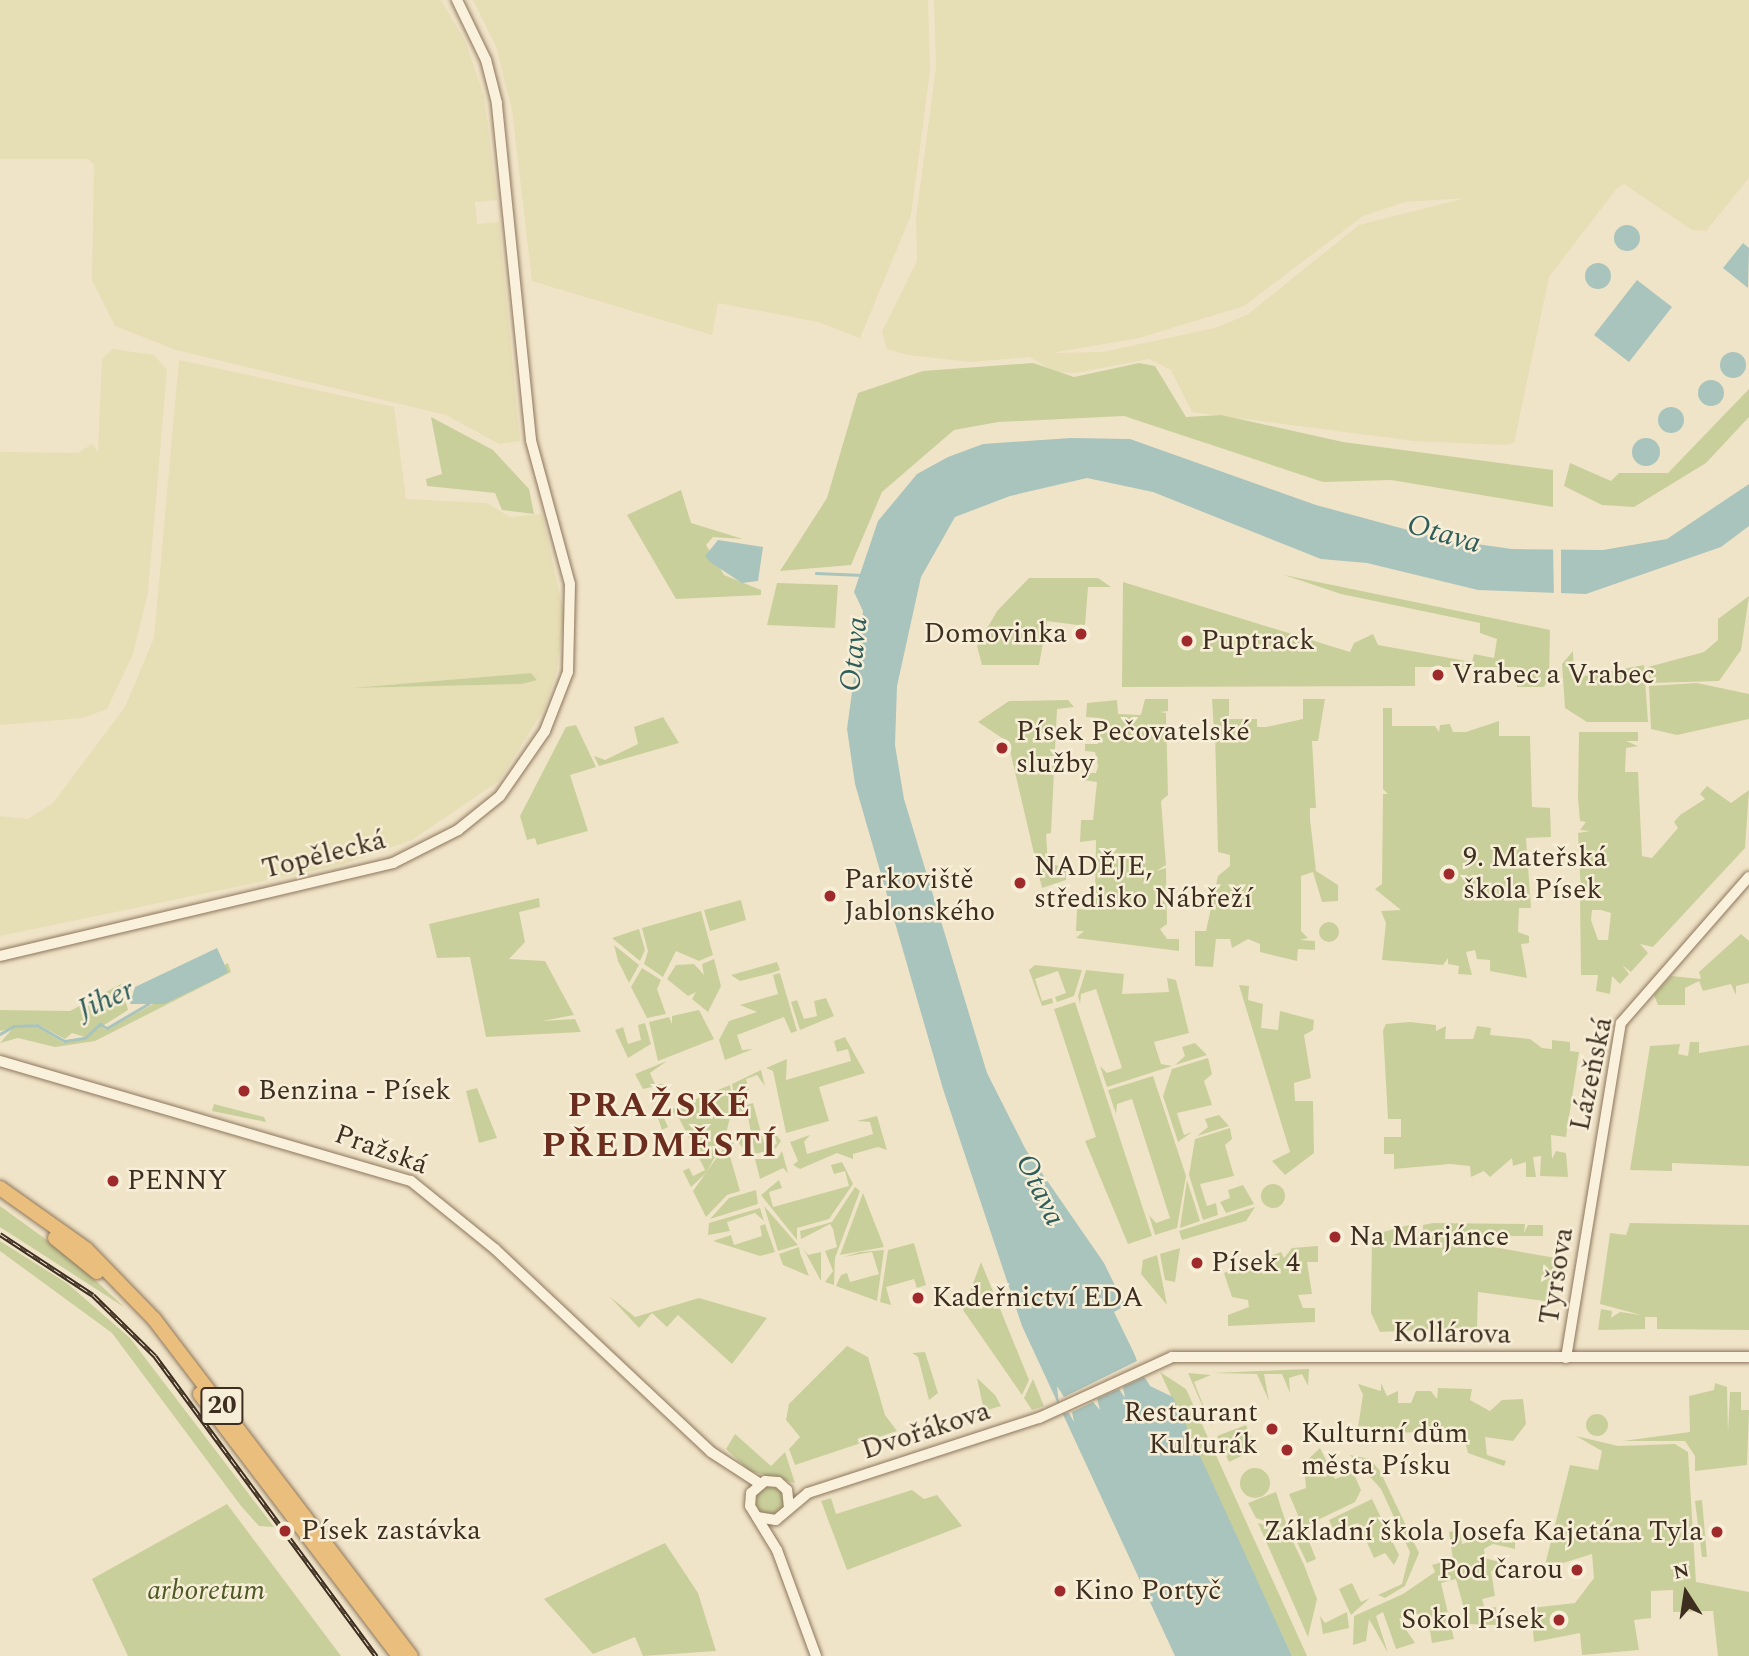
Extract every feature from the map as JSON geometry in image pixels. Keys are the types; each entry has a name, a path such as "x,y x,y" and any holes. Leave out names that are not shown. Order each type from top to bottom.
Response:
{"highway":[{"name":"20","path":"0,1188 86,1249 154,1319 411,1656"},
{"name":"20","path":"0,1199 97,1272 151,1328 399,1656"}],"main road":[{"name":"Kollárova","path":"1057,1411 1156,1362 1186,1356 1749,1357"},
{"name":"Dvořákova","path":"789,1508 808,1493 1057,1411"},
{"path":"777,1550 782,1518 789,1508 787,1490 772,1480 760,1483 750,1499 777,1550 816,1656"},
{"name":"Dvořákova","path":"787,1490 808,1493"},
{"path":"758,1517 782,1518"}],"street":[{"name":"Topělecká","path":"0,956 393,863 458,830 500,796 545,731 568,672 570,584 531,440 497,103 486,60 457,0"},
{"name":"Lázeňská","path":"1591,1200 1621,1023 1749,877"},
{"name":"Pražská","path":"0,1061 367,1165 433,1193 733,1471 750,1499"},
{"name":"Tyršova","path":"1566,1358 1591,1200"},
{"name":"Pražská","path":"733,1471 760,1483"}],"shaded area":[{"path":"0,0 441,0 466,43 484,96 497,200 475,202 477,224 499,222 520,441 499,444 446,415 176,350 115,326 92,280 94,165 88,159 0,159"},
{"path":"473,0 928,0 930,71 911,215 860,338 818,322 718,303 712,335 532,281 512,110 496,46"},
{"path":"934,0 1749,0 1749,178 1706,231 1692,230 1624,184 1617,188 1549,277 1514,443 1505,445 1414,441 1192,412 1171,370 1149,359 1076,373 1054,372 1030,357 971,362 908,355 887,349 882,332 917,261 916,218 936,67","holes":["1466,198 1359,225 1247,315 1215,328 1103,352 1052,353 1139,338 1244,306 1363,216 1405,202"]},
{"path":"112,349 154,355 167,370 148,592 133,654 107,709 83,718 0,725 0,452 78,453 92,444 98,452 102,359"},
{"path":"179,360 394,407 406,499 487,503 510,517 542,514 564,614 557,670 544,709 499,781 412,840 341,865 0,936 0,816 28,819 53,803 125,707 154,638","holes":["531,673 537,680 522,684 353,688"]}],"green space":[{"path":"1033,363 1074,377 1139,363 1155,366 1186,417 1221,415 1343,442 1553,470 1553,507 1391,480 1323,482 1124,416 998,422 954,430 882,492 851,565 780,571 827,498 858,393 923,371"},
{"path":"1749,389 1749,417 1706,463 1634,507 1602,505 1564,486 1570,463 1611,481 1619,473 1668,473"},
{"path":"431,417 493,450 529,489 534,514 502,510 495,493 427,486 426,479 442,474"},
{"path":"681,490 691,523 743,539 713,537 706,545 724,575 761,590 761,595 676,599 627,515"},
{"path":"1284,575 1550,630 1549,678 1544,687 1517,687 1517,667 1415,667 1415,686 1122,687 1123,582 1350,652 1354,643 1373,634 1378,645 1472,662 1474,654 1494,658 1497,639 1480,633 1480,623 1341,594"},
{"path":"1029,578 1098,578 1111,587 1088,587 1085,626 1047,621 1039,665 982,665 977,646 997,611"},
{"path":"777,583 838,585 835,628 767,625"},
{"path":"1749,596 1741,650 1719,681 1650,683 1648,667 1704,652 1718,640 1718,619"},
{"path":"1573,651 1574,678 1644,665 1648,722 1587,722 1565,708 1562,664"},
{"path":"531,673 537,680 522,684 352,688"},
{"path":"1697,683 1749,694 1749,719 1677,735 1651,729 1649,686"},
{"path":"1145,699 1168,699 1168,711 1160,712 1166,713 1168,795 1161,801 1166,865 1156,871 1166,868 1167,924 1160,929 1167,939 1179,939 1179,951 1076,938 1084,931 1076,931 1077,909 1091,910 1095,894 1096,840 1080,842 1081,820 1093,820 1097,782 1083,780 1083,773 1096,773 1098,766 1095,752 1085,751 1085,744 1098,744 1099,718 1086,717 1087,703 1117,700 1118,714 1141,715"},
{"path":"1212,699 1229,699 1229,719 1257,719 1257,727 1266,727 1303,719 1303,699 1325,699 1318,741 1312,741 1316,808 1310,808 1310,819 1316,871 1338,885 1338,901 1322,902 1313,872 1301,876 1301,931 1308,938 1300,940 1315,941 1315,950 1298,949 1297,961 1260,952 1260,944 1248,939 1232,948 1230,939 1216,939 1213,967 1195,966 1195,931 1206,931 1218,876 1230,866 1230,855 1218,852 1215,733 1221,732 1214,731"},
{"path":"1068,700 1074,707 1057,709 1051,833 1046,834 1048,863 1066,868 1066,880 1042,888 1008,742 978,722 1009,701"},
{"path":"1383,708 1392,708 1392,726 1435,726 1439,732 1440,725 1450,724 1453,732 1466,732 1499,721 1499,736 1530,736 1532,807 1550,808 1551,837 1526,838 1531,908 1519,908 1518,932 1529,936 1529,943 1521,944 1527,978 1490,971 1490,960 1477,959 1475,950 1466,952 1472,975 1458,974 1459,966 1448,964 1448,958 1443,965 1382,960 1386,923 1381,911 1401,910 1375,889 1382,884 1383,794 1388,794 1383,789"},
{"path":"663,717 679,743 599,766 594,756 605,760 638,744 634,727"},
{"path":"576,725 596,767 570,775 588,831 537,845 535,838 527,840 520,816 566,727"},
{"path":"1579,732 1638,732 1638,741 1626,741 1638,746 1626,748 1625,772 1638,772 1642,856 1652,858 1678,828 1674,822 1680,815 1705,799 1700,794 1707,786 1731,803 1749,790 1745,848 1653,947 1640,944 1648,953 1631,972 1622,965 1629,974 1620,984 1612,976 1610,994 1596,991 1598,975 1581,975 1580,897 1602,901 1601,895 1581,895 1578,833 1590,831 1580,830 1586,822 1580,821","holes":["1592,910 1611,913 1608,940 1598,940 1591,920"]},
{"path":"539,898 540,907 519,912 525,942 509,959 545,961 574,1015 542,1021 575,1019 581,1032 486,1037 470,957 437,958 429,924"},
{"path":"741,900 746,920 710,931 704,910"},
{"path":"701,911 713,955 699,961 676,951 663,977 644,964 648,951 642,928"},
{"path":"1325,922 1333,922 1339,932 1333,942 1325,942 1319,936 1319,928"},
{"path":"639,929 645,950 640,961 612,938"},
{"path":"1741,934 1749,941 1749,983 1736,986 1736,995 1731,984 1703,991 1699,981 1685,988 1685,1005 1658,1005 1654,995 1671,976 1701,979 1699,972"},
{"path":"614,945 639,965 629,983 618,961"},
{"path":"714,959 721,986 708,1012 692,999 696,992 688,996 667,979 676,965 694,964 704,975 702,964"},
{"path":"777,962 780,970 772,973 740,981 731,975"},
{"path":"228,963 231,972 95,1041 55,1047 18,1038 0,1043 14,1027 36,1026 64,1043 86,1039 100,1026 106,1030"},
{"path":"1035,965 1082,970 1074,996 1057,1002 1055,997 1066,993 1058,971 1035,979 1042,1001 1052,998 1053,1003 1042,1006 1029,970"},
{"path":"642,968 661,980 657,989 666,1014 647,1018 631,987"},
{"path":"1086,970 1124,974 1122,994 1169,992 1167,978 1176,980 1189,1033 1154,1042 1161,1064 1172,1066 1107,1087 1100,1066 1107,1073 1122,1068 1096,989 1081,994 1080,1004 1078,996"},
{"path":"780,973 797,1031 791,1033 784,1017 737,1035 742,1050 753,1049 725,1060 719,1040 729,1021 757,1012 740,1005 778,994 773,975"},
{"path":"121,984 128,1010 85,1037 72,1033 65,1039 37,1024 0,1031 0,1010 70,1011"},
{"path":"1239,985 1249,986 1248,1000 1263,1004 1261,1028 1278,1030 1280,1011 1314,1020 1313,1030 1304,1035 1311,1078 1294,1083 1295,1101 1313,1101 1314,1153 1285,1175 1272,1161 1290,1152"},
{"path":"826,998 834,1016 800,1030 791,1002 797,1000 804,1019 817,1016 814,1001"},
{"path":"1075,1002 1152,1236 1128,1244 1085,1141 1096,1137 1054,1009"},
{"path":"699,1010 714,1039 658,1061 649,1022 669,1017 672,1024 672,1016"},
{"path":"1410,1022 1436,1025 1436,1031 1446,1026 1445,1039 1473,1039 1477,1026 1491,1028 1490,1035 1530,1039 1542,1048 1552,1049 1552,1040 1570,1042 1570,1051 1579,1052 1566,1137 1551,1135 1552,1159 1556,1151 1566,1153 1568,1177 1540,1176 1541,1156 1533,1157 1536,1177 1526,1177 1526,1162 1513,1166 1512,1158 1490,1177 1484,1171 1471,1177 1470,1166 1450,1164 1394,1169 1394,1154 1384,1154 1384,1137 1401,1137 1401,1119 1388,1119 1383,1030 1386,1024"},
{"path":"645,1023 651,1044 628,1058 615,1030 623,1027 628,1044 641,1040 638,1025"},
{"path":"845,1037 865,1073 819,1087 829,1121 786,1133 773,1071 766,1068 787,1059 786,1080 851,1061 848,1049 837,1052 834,1041"},
{"path":"1690,1042 1699,1042 1699,1053 1749,1045 1749,1166 1672,1163 1672,1171 1630,1170 1650,1046 1680,1044 1678,1054 1688,1056"},
{"path":"1195,1043 1207,1055 1175,1065 1185,1056 1182,1047"},
{"path":"1208,1058 1212,1074 1204,1081 1212,1105 1177,1113 1184,1135 1192,1132 1178,1142 1163,1096 1172,1069"},
{"path":"667,1061 650,1073 655,1084 665,1084 643,1089 635,1074"},
{"path":"761,1070 765,1086 757,1075 746,1079 750,1094 736,1105 732,1084"},
{"path":"1153,1076 1186,1176 1177,1228 1155,1235 1149,1215 1156,1223 1170,1218 1132,1099 1117,1104 1116,1114 1108,1090"},
{"path":"730,1085 733,1106 724,1141 706,1173 691,1187 683,1171 689,1168 693,1176 705,1170 676,1112 664,1118 668,1127 662,1130 657,1115"},
{"path":"477,1088 497,1138 479,1143 466,1091"},
{"path":"753,1103 765,1147 777,1144 774,1132 781,1141 776,1148 755,1154 748,1117 741,1117 737,1108"},
{"path":"214,1104 264,1117 266,1122 212,1111"},
{"path":"1219,1115 1229,1126 1197,1136 1208,1127 1205,1119"},
{"path":"877,1116 887,1150 878,1147 853,1154 853,1159 837,1153 800,1169 793,1165 798,1161 790,1142 810,1135 804,1142 807,1154 873,1134 870,1122 857,1121"},
{"path":"1230,1128 1232,1139 1225,1145 1234,1176 1200,1184 1207,1206 1216,1203 1218,1215 1203,1220 1189,1175 1195,1139"},
{"path":"742,1138 746,1152 738,1142 727,1146 740,1191 727,1195 706,1217 693,1191 727,1143"},
{"path":"782,1151 788,1173 783,1168 760,1179 755,1159 774,1159 771,1154 778,1158"},
{"path":"842,1162 853,1184 829,1219 797,1228 797,1240 761,1195 779,1180 782,1188 769,1192 773,1207 849,1186 845,1171 834,1174 831,1165"},
{"path":"1187,1180 1200,1221 1180,1228"},
{"path":"1273,1184 1281,1188 1285,1196 1281,1204 1273,1208 1265,1204 1261,1196 1265,1188"},
{"path":"1243,1185 1254,1204 1226,1213 1220,1202 1230,1198 1228,1190"},
{"path":"855,1187 860,1191 835,1258 834,1285 825,1282 833,1271 825,1251 837,1247 830,1224 801,1239 800,1231 832,1222"},
{"path":"756,1190 758,1204 710,1219 729,1198"},
{"path":"863,1193 884,1247 840,1255"},
{"path":"0,1206 73,1259 124,1307 0,1227"},
{"path":"764,1206 798,1245 778,1251"},
{"path":"1255,1207 1246,1221 1182,1240 1179,1231"},
{"path":"760,1208 764,1221 755,1213 727,1222 730,1231 708,1235 709,1223"},
{"path":"1630,1223 1749,1225 1749,1330 1657,1329 1657,1317 1645,1317 1645,1329 1598,1330 1601,1309 1612,1311 1611,1318 1620,1312 1641,1315 1600,1304 1610,1233 1626,1235"},
{"path":"765,1224 775,1252 760,1256 713,1241 731,1235 734,1245 762,1236 760,1226"},
{"path":"1525,1224 1524,1233 1528,1225 1543,1225 1543,1236 1493,1236 1493,1247 1556,1258 1552,1302 1478,1292 1477,1327 1380,1332 1371,1313 1372,1235 1409,1225 1409,1236 1417,1238 1423,1235 1423,1225"},
{"path":"0,1241 68,1284 130,1338 274,1527 259,1526 241,1506 112,1333 0,1251"},
{"path":"914,1243 926,1285 917,1288 914,1279 886,1287 891,1305 880,1302 888,1250"},
{"path":"1318,1246 1318,1262 1307,1262 1312,1294 1298,1295 1303,1308 1315,1308 1315,1322 1228,1326 1228,1315 1249,1307 1248,1300 1232,1297 1224,1273 1281,1252 1284,1258 1292,1248"},
{"path":"799,1247 809,1276 783,1265 779,1254"},
{"path":"803,1248 808,1255 821,1252 821,1281"},
{"path":"1180,1248 1175,1282 1165,1280 1160,1254"},
{"path":"884,1250 877,1301 836,1286 841,1275 847,1273 850,1282 879,1274 872,1252 843,1257 860,1252"},
{"path":"1157,1255 1167,1305 1141,1274 1143,1260"},
{"path":"981,1262 1029,1380 1022,1395 963,1310"},
{"path":"609,1296 635,1317 699,1298 767,1318 732,1364 678,1315 667,1327 652,1313 639,1328"},
{"path":"847,1346 868,1357 885,1415 897,1431 795,1465 789,1449 800,1437 786,1420 789,1404"},
{"path":"925,1352 938,1393 929,1400 918,1357 912,1353"},
{"path":"1309,1369 1308,1386 1302,1374 1289,1378 1290,1393 1282,1374 1264,1374 1269,1401 1257,1374 1212,1373"},
{"path":"1160,1372 1186,1389 1307,1656 1292,1656"},
{"path":"1188,1373 1211,1375 1194,1382 1214,1432"},
{"path":"977,1378 995,1395 1001,1406 984,1411"},
{"path":"1033,1379 1044,1406 1032,1410 1024,1398"},
{"path":"1381,1383 1387,1396 1398,1391 1398,1403 1411,1403 1416,1391 1431,1391 1437,1399 1438,1388 1472,1389 1470,1400 1490,1411 1502,1400 1523,1399 1526,1424 1513,1441 1485,1437 1487,1455 1506,1461 1504,1466 1468,1453 1462,1430 1374,1434 1374,1427 1358,1427 1363,1395 1358,1384 1381,1391"},
{"path":"1715,1383 1727,1387 1728,1432 1730,1392 1741,1392 1741,1410 1749,1410 1747,1465 1695,1471 1695,1456 1685,1441 1623,1441 1690,1432 1689,1396 1714,1390"},
{"path":"1593,1414 1601,1414 1608,1421 1608,1429 1601,1436 1593,1436 1586,1429 1586,1421"},
{"path":"1246,1425 1256,1449 1229,1462 1217,1436"},
{"path":"735,1434 771,1466 785,1452 795,1483 750,1471 726,1449"},
{"path":"1576,1436 1618,1446 1675,1444 1688,1452 1696,1582 1749,1592 1749,1656 1718,1656 1713,1611 1673,1612 1673,1590 1651,1591 1651,1618 1634,1620 1639,1650 1582,1655 1580,1633 1534,1642 1531,1608 1575,1603 1594,1578 1592,1554 1544,1569 1570,1465 1598,1470 1602,1451"},
{"path":"1320,1448 1335,1479 1353,1472 1361,1490 1355,1502 1303,1527 1289,1494 1306,1488 1304,1463"},
{"path":"1350,1455 1370,1459 1380,1471 1419,1553 1405,1586 1385,1598 1378,1595 1402,1584 1410,1552 1381,1489"},
{"path":"1255,1468 1266,1472 1270,1483 1266,1494 1255,1498 1244,1494 1240,1483 1244,1472"},
{"path":"770,1487 780,1491 784,1501 780,1511 770,1515 760,1511 756,1501 760,1491"},
{"path":"912,1490 924,1499 937,1495 962,1526 847,1570 821,1501 831,1498 836,1514"},
{"path":"1276,1492 1288,1529 1256,1518 1248,1503"},
{"path":"1372,1499 1399,1555 1394,1565 1385,1553 1374,1558 1358,1523 1335,1533 1329,1520"},
{"path":"1702,1500 1707,1557 1702,1557 1695,1501"},
{"name":"arboretum","path":"227,1504 341,1656 128,1656 92,1579"},
{"path":"1258,1523 1289,1533 1304,1565 1317,1599 1308,1637"},
{"path":"1304,1529 1316,1559 1307,1563 1295,1538"},
{"path":"1460,1530 1462,1544 1490,1535 1515,1542 1515,1549 1493,1544 1484,1549 1485,1558 1499,1562 1498,1570 1491,1571 1495,1596 1482,1599 1485,1609 1496,1607 1497,1625 1468,1624 1456,1579 1441,1583 1454,1639 1432,1643 1427,1613 1407,1616 1399,1619 1415,1643 1396,1649 1383,1612 1376,1616 1388,1653 1369,1619 1366,1641 1353,1645 1354,1616 1403,1594 1435,1572 1432,1565 1453,1559 1449,1532"},
{"path":"665,1543 698,1593 716,1651 643,1656 635,1637 593,1654 544,1599"},
{"path":"1352,1583 1361,1602 1370,1598 1351,1615 1339,1589"},
{"path":"1347,1612 1349,1628 1323,1634 1320,1616 1325,1623"}],"water":[{"path":"1627,225 1636,229 1640,238 1636,247 1627,251 1618,247 1614,238 1618,229"},
{"path":"1743,243 1749,248 1748,288 1723,268"},
{"path":"1598,263 1607,267 1611,276 1607,285 1598,289 1589,285 1585,276 1589,267"},
{"path":"1637,280 1672,307 1629,362 1594,335"},
{"path":"1733,352 1742,356 1746,365 1742,374 1733,378 1724,374 1720,365 1724,356"},
{"path":"1711,380 1720,384 1724,393 1720,402 1711,406 1702,402 1698,393 1702,384"},
{"path":"1671,407 1680,411 1684,420 1680,429 1671,433 1662,429 1658,420 1662,411"},
{"name":"Otava","path":"1071,438 1130,439 1316,505 1441,539 1512,549 1603,550 1667,539 1749,484 1749,526 1721,547 1586,594 1478,590 1367,563 1321,559 1153,492 1087,478 1010,496 955,517 921,577 897,686 895,745 904,799 987,1073 1026,1150 1104,1263 1125,1306 1114,1312 1150,1386 1173,1397 1292,1656 1175,1656 1022,1326 943,1089 855,784 847,729 863,611 854,592 878,521 917,474 948,457 983,444"},
{"path":"1646,438 1656,442 1660,452 1656,462 1646,466 1636,462 1632,452 1636,442"},
{"path":"718,540 763,547 758,581 742,583 710,562 705,556"},
{"path":"217,948 228,972 164,1004 130,1004 135,987"}],"pier":[{"path":"1553,546 1561,546 1561,599 1554,599"},
{"path":"1133,1349 1150,1385 1144,1377 1123,1387 1125,1398 1119,1389 1097,1399 1100,1410 1093,1402 1072,1412 1074,1422 1069,1413 1060,1414 1057,1386 1064,1397 1137,1361"}],"waterway":[{"path":"816,573 862,575"},
{"name":"Jiher","path":"0,1034 14,1026 37,1025 65,1041 85,1038 100,1024 107,1028 148,1004"}],"railway":[{"path":"0,1234 93,1295 155,1356 376,1656"}],"place":[{"name":"Domovinka","path":"1081,634"},
{"name":"Puptrack","path":"1187,641"},
{"name":"Vrabec a Vrabec","path":"1438,675"},
{"name":"Písek Pečovatelské služby","path":"1002,748"},
{"name":"9. Mateřská škola Písek","path":"1449,874"},
{"name":"NADĚJE, středisko Nábřeží","path":"1020,883"},
{"name":"Parkoviště Jablonského","path":"830,896"},
{"name":"Benzina - Písek","path":"244,1091"},
{"name":"PENNY","path":"113,1181"},
{"name":"Na Marjánce","path":"1335,1237"},
{"name":"Písek 4","path":"1197,1263"},
{"name":"Kadeřnictví EDA","path":"918,1298"},
{"name":"Restaurant Kulturák","path":"1272,1429"},
{"name":"Kulturní dům města Písku","path":"1287,1450"},
{"name":"Písek zastávka","path":"285,1531"},
{"name":"Základní škola Josefa Kajetána Tyla","path":"1717,1532"},
{"name":"Pod čarou","path":"1577,1570"},
{"name":"Kino Portyč","path":"1060,1591"},
{"name":"Sokol Písek","path":"1559,1620"}],"district":[{"name":"PRAŽSKÉ PŘEDMĚSTÍ","path":"660,1126"}]}
